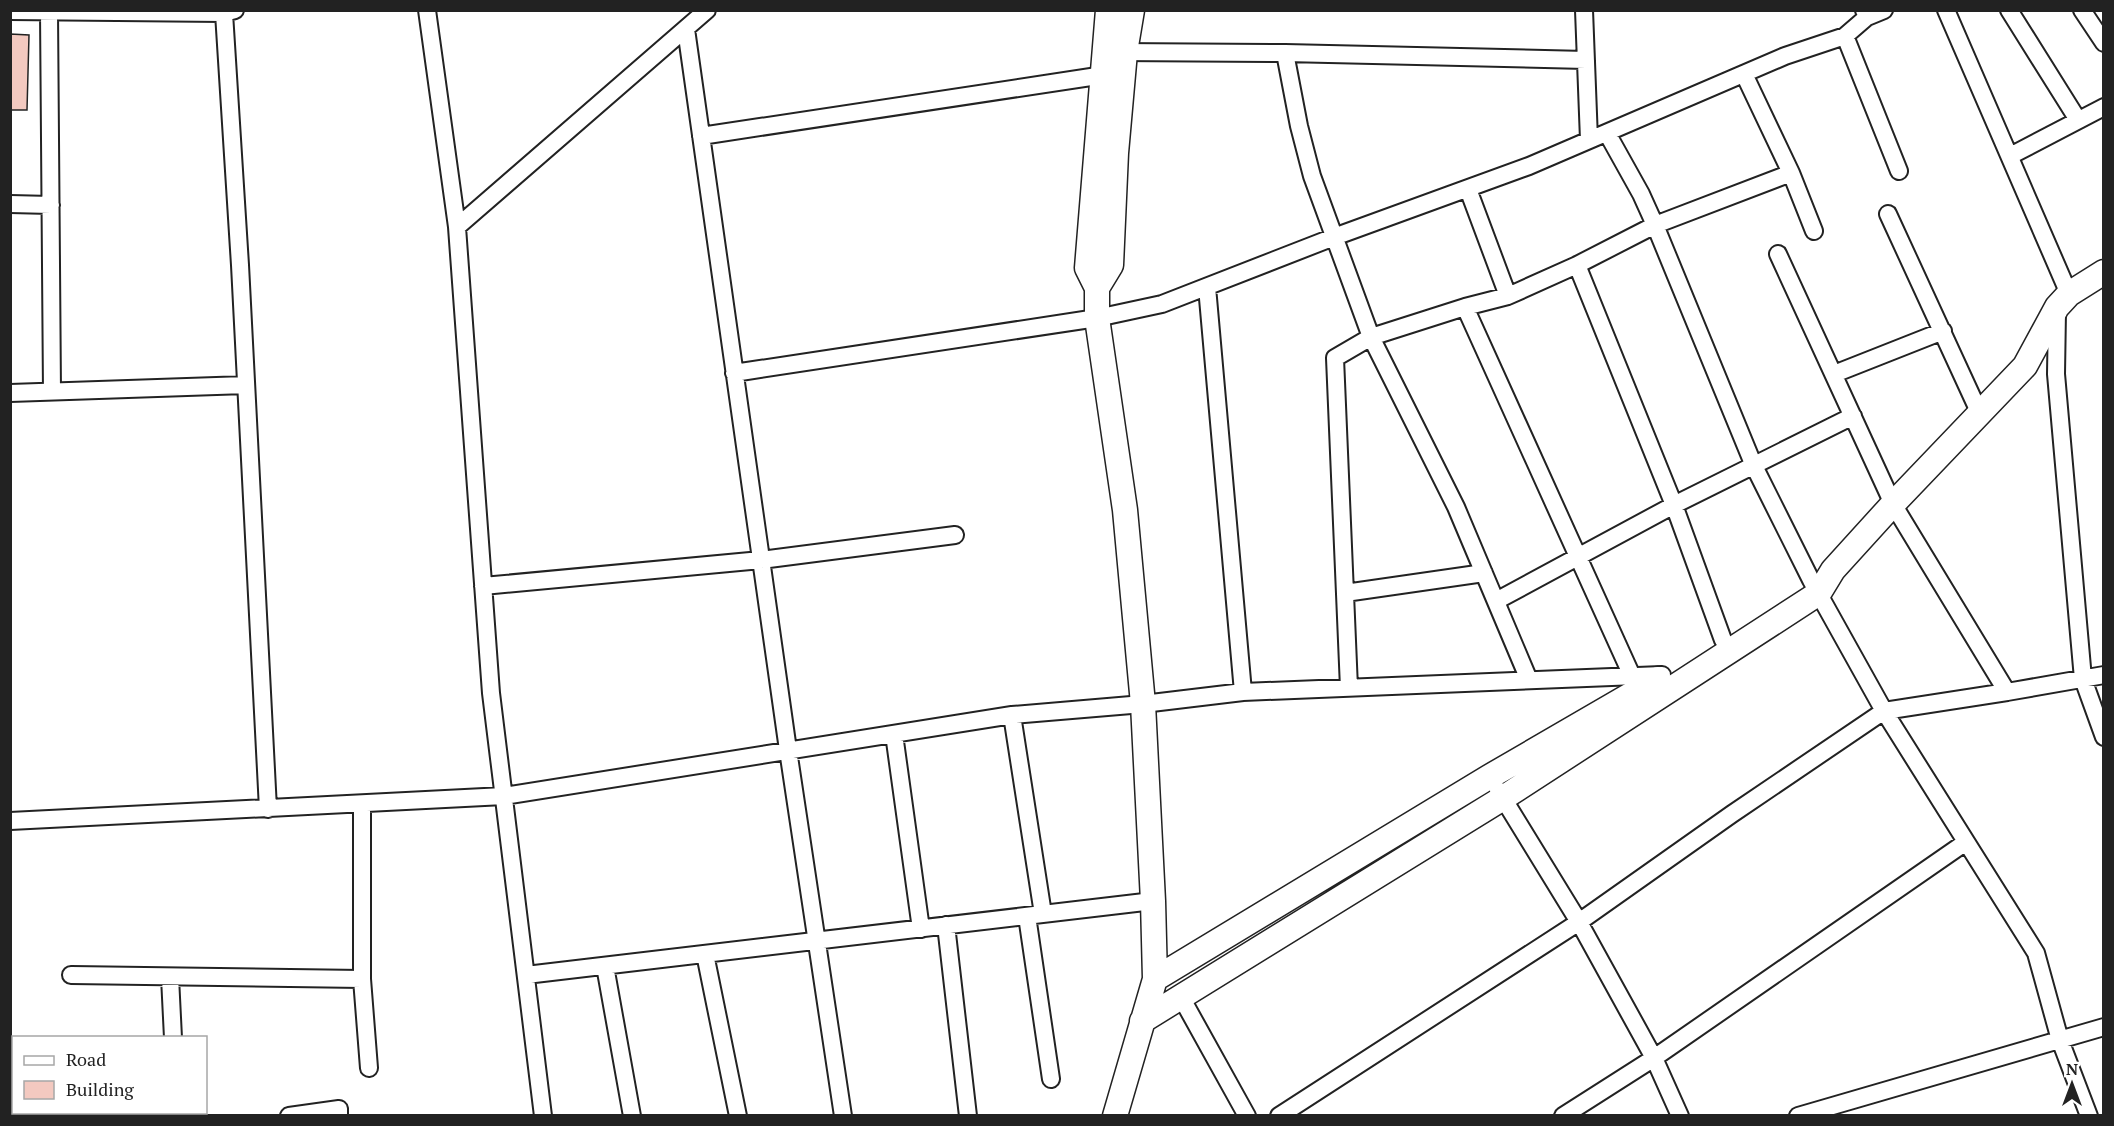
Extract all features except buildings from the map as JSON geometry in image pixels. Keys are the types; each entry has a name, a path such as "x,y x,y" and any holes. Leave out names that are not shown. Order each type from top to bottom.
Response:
{"street":[{"path":"427,10 457,227 491,693 526,975 538,1114"},
{"path":"457,227 707,10"},
{"path":"1108,10 1112,59 1087,268 1097,288 1098,318 1125,510 1143,704 1154,901 1155,979 1115,1116"},
{"path":"1112,59 1132,10"},
{"path":"1584,10 1589,140"},
{"path":"734,373 1098,318 1162,304 1334,237 1468,189 1607,133 1785,56 1845,36 1865,14 1884,10"},
{"path":"1946,10 2010,156 2063,300 2056,374 2083,678 2103,737"},
{"path":"2009,10 2078,120"},
{"path":"2082,10 2103,43"},
{"path":"10,11 231,11 246,385 268,809"},
{"path":"51,392 51,205 58,11"},
{"path":"686,29 788,750 843,1116"},
{"path":"1845,36 1899,171"},
{"path":"701,136 1112,59 1286,53 1586,60"},
{"path":"1286,53 1299,126 1312,176 1371,337 1456,507 1529,680"},
{"path":"1744,74 1791,173 1814,231"},
{"path":"2010,156 2103,107"},
{"path":"1607,133 1641,194 1754,466 1815,586 1884,711 2036,953 2060,1040 2089,1116"},
{"path":"1349,688 1335,358 1371,337 1508,296 1577,265 1655,225 1791,173"},
{"path":"1468,189 1508,296"},
{"path":"10,204 51,205"},
{"path":"1888,214 1980,414"},
{"path":"1778,254 1893,504 2007,692"},
{"path":"1577,265 1674,505 1723,640"},
{"path":"1142,1021 1503,798 1815,586 1833,570 2025,366 2063,300 2103,272"},
{"path":"1207,287 1243,692"},
{"path":"1465,307 1632,676"},
{"path":"1833,374 1943,331"},
{"path":"10,393 246,385"},
{"path":"1496,601 1674,505 1853,416"},
{"path":"483,586 761,560 955,535"},
{"path":"1345,592 1484,573"},
{"path":"1155,979 1489,777 1815,586"},
{"path":"10,821 504,796 1012,715 1143,704 1243,692 1665,675"},
{"path":"1279,1116 1579,922 1884,711 2103,675"},
{"path":"1012,715 1051,1079"},
{"path":"894,734 921,929"},
{"path":"1489,777 1579,922 1654,1058 1680,1116"},
{"path":"362,804 362,979 369,1068"},
{"path":"1563,1116 1654,1058 1966,842"},
{"path":"526,975 1154,901"},
{"path":"946,925 968,1116"},
{"path":"705,954 738,1116"},
{"path":"605,966 632,1116"},
{"path":"71,975 362,979"},
{"path":"170,976 173,1036"},
{"path":"1181,997 1246,1116"},
{"path":"1798,1116 2103,1027"},
{"path":"289,1116 339,1109 339,1116"}]}
